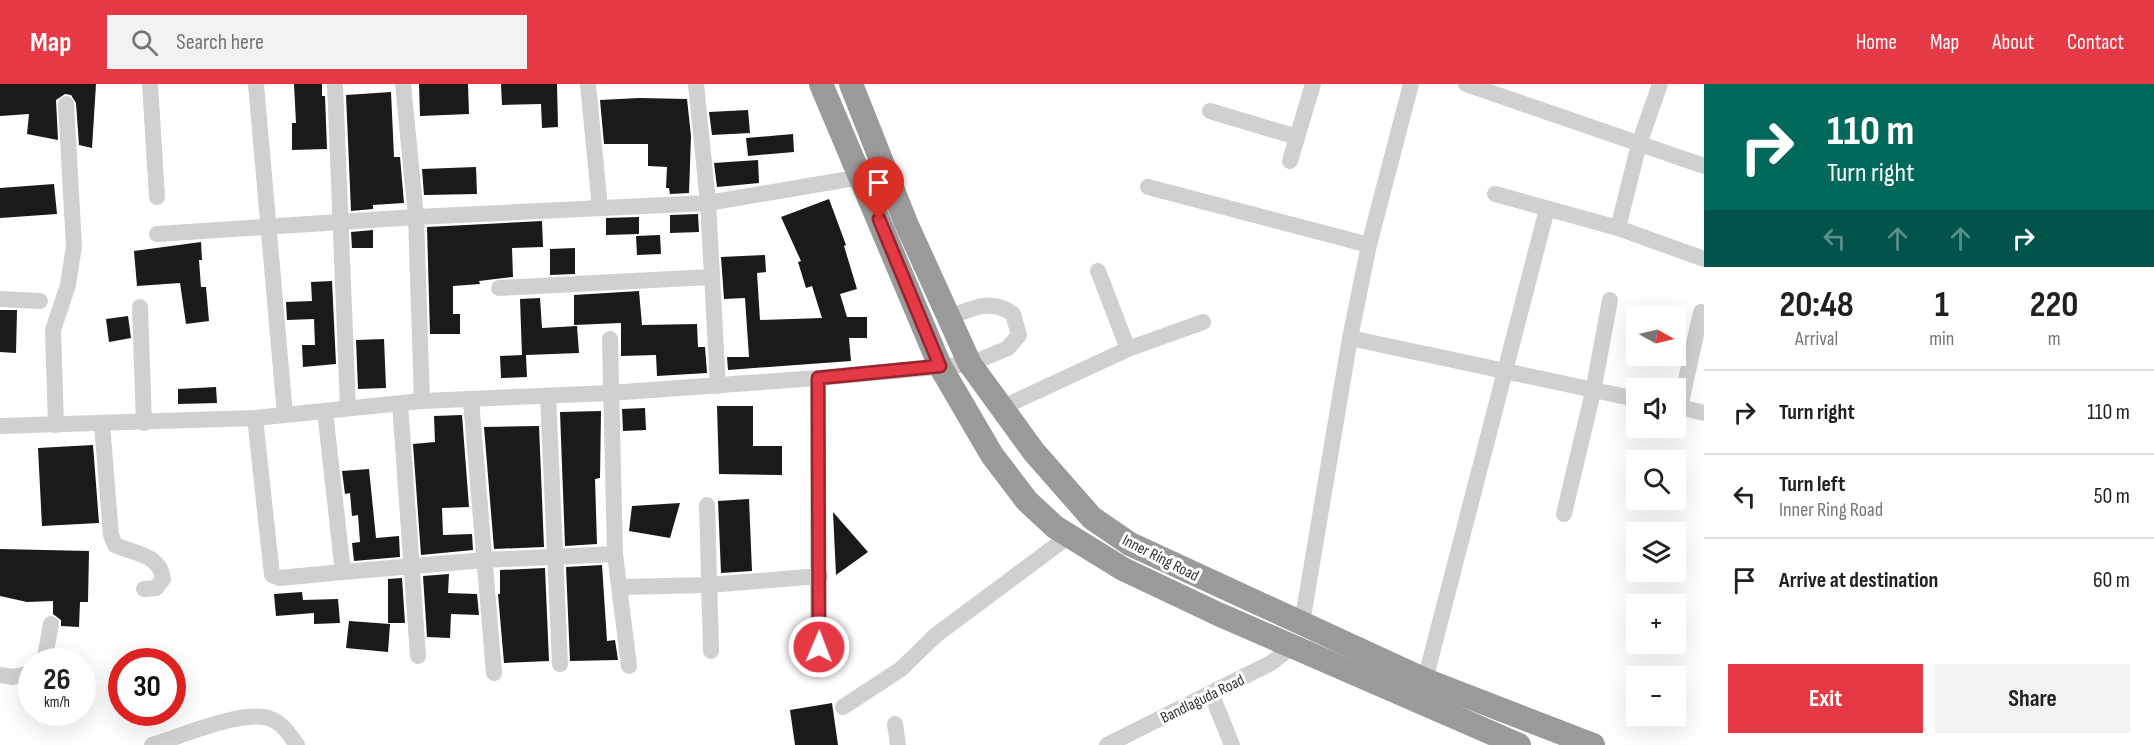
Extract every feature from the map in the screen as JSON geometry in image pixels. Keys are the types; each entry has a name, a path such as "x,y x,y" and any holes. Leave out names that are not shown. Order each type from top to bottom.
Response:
{"highway":[{"name":"Inner Ring Road","path":"821,84 940,366 992,455 1027,501 1069,536 1123,569 1519,745"},
{"name":"Inner Ring Road","path":"851,84 902,213 970,364 1034,452 1092,518 1130,544 1425,680 1593,745"}],"street":[{"path":"150,84 157,197"},
{"path":"256,84 285,415"},
{"path":"335,84 348,408"},
{"path":"403,84 417,217 422,401"},
{"path":"588,84 600,208"},
{"path":"696,84 708,203 718,386"},
{"path":"1290,161 1312,84"},
{"path":"1302,623 1350,338 1369,245 1411,84"},
{"path":"1466,84 1704,166"},
{"path":"1618,228 1639,144 1660,84"},
{"path":"56,425 53,330 68,285 74,246 66,104"},
{"path":"1210,111 1297,137"},
{"path":"157,234 417,217 708,203 861,177"},
{"path":"1148,187 1369,245"},
{"path":"1495,194 1618,228 1704,259"},
{"path":"1425,680 1547,209"},
{"path":"1098,271 1128,349"},
{"path":"499,288 711,277"},
{"path":"0,299 40,301"},
{"path":"1564,514 1593,392 1610,300"},
{"path":"0,426 255,418 422,401 610,393 818,378 970,364 999,353 1014,343 1019,335 1013,314 995,305 973,307 949,318"},
{"path":"140,307 144,423"},
{"path":"1685,378 1701,312"},
{"path":"1000,408 1128,349 1203,322"},
{"path":"1350,338 1626,397"},
{"path":"610,339 615,554 621,587 628,666"},
{"path":"818,378 820,576 818,670"},
{"path":"548,396 560,664"},
{"path":"471,400 494,673"},
{"path":"400,404 418,656"},
{"path":"1686,409 1704,413"},
{"path":"325,411 343,572"},
{"path":"255,418 272,575 279,578 484,560 615,554"},
{"path":"102,424 111,535 116,545 150,557 162,569 163,579 156,588 144,589"},
{"path":"706,505 711,651"},
{"path":"843,706 901,669 936,635 1069,536"},
{"path":"621,587 709,585 820,576"},
{"path":"47,648 51,624"},
{"name":"Bandlaguda Road","path":"1107,745 1271,663 1293,646"},
{"path":"0,675 18,676"},
{"path":"1211,693 1232,745"},
{"path":"152,745 242,718 259,716 272,719 285,729 297,745"},
{"path":"896,724 898,745"}],"building":[{"path":"0,84 96,84 92,148 79,145 76,103 71,95 65,94 56,100 58,140 27,134 29,114 0,116"},
{"path":"294,84 322,84 322,96 325,96 327,149 292,150 292,123 296,123"},
{"path":"419,84 468,84 469,114 420,116"},
{"path":"501,84 557,84 558,127 542,128 541,104 502,105"},
{"path":"391,92 394,157 400,157 404,203 373,205 373,209 351,211 346,95"},
{"path":"687,99 691,136 689,193 670,194 669,188 666,188 667,167 648,166 648,144 604,144 600,100"},
{"path":"748,110 750,133 712,135 709,112"},
{"path":"793,134 794,152 748,156 746,138"},
{"path":"758,160 759,183 717,187 714,163"},
{"path":"476,167 477,194 424,195 422,169"},
{"path":"54,184 57,214 0,218 0,188"},
{"path":"829,199 846,245 844,246 857,289 840,294 847,317 867,317 867,338 849,338 851,361 728,370 727,357 749,357 745,298 724,299 721,257 765,255 766,272 757,273 760,320 822,318 812,286 806,288 798,262 801,261 781,217"},
{"path":"698,214 699,232 670,233 670,215"},
{"path":"639,217 639,234 606,235 606,218"},
{"path":"542,221 543,247 512,248 513,277 479,281 480,284 453,286 453,314 460,314 460,334 430,334 427,227"},
{"path":"373,230 373,248 352,248 351,232"},
{"path":"660,235 661,254 637,255 636,236"},
{"path":"201,242 202,260 199,260 201,287 206,287 209,321 186,324 180,283 137,286 134,251"},
{"path":"575,248 575,274 550,275 550,249"},
{"path":"332,281 336,364 303,367 302,345 315,345 314,319 287,320 286,302 312,301 311,282"},
{"path":"639,291 642,325 697,324 698,347 705,347 707,373 657,376 656,355 621,356 621,323 574,325 574,295"},
{"path":"540,298 542,328 577,326 579,353 526,355 527,377 501,378 500,356 522,355 520,299"},
{"path":"0,310 17,310 16,353 0,352"},
{"path":"128,316 131,338 109,342 106,319"},
{"path":"384,339 386,388 358,389 356,340"},
{"path":"216,387 217,403 178,404 178,389"},
{"path":"717,406 753,406 753,446 782,446 782,475 719,474"},
{"path":"645,408 646,430 623,431 622,409"},
{"path":"601,411 600,478 595,479 597,544 565,546 560,412"},
{"path":"462,415 469,507 442,508 443,535 472,534 473,550 421,555 413,444 435,442 434,416"},
{"path":"539,426 544,547 494,549 484,427"},
{"path":"93,445 99,523 42,526 38,448"},
{"path":"369,469 376,538 399,536 400,557 354,561 352,543 360,542 358,515 352,516 350,493 345,494 342,471"},
{"path":"749,499 752,571 721,573 718,501"},
{"path":"680,503 670,538 629,531 632,506"},
{"path":"833,512 868,552 836,575"},
{"path":"0,549 89,551 88,602 80,602 79,627 61,626 61,620 53,614 53,601 27,602 0,596"},
{"path":"602,565 607,641 615,640 618,660 570,661 566,567"},
{"path":"545,568 549,661 504,663 498,594 500,594 500,570"},
{"path":"449,574 448,593 477,594 479,615 451,614 450,638 427,637 423,576"},
{"path":"402,578 405,623 388,623 388,579"},
{"path":"302,592 303,600 338,599 340,623 314,624 314,613 276,616 274,594"},
{"path":"349,621 390,624 388,652 346,648"},
{"path":"832,703 838,745 795,745 790,710"}],"route":[{"path":"819,647 818,378 940,366 879,219"}]}
